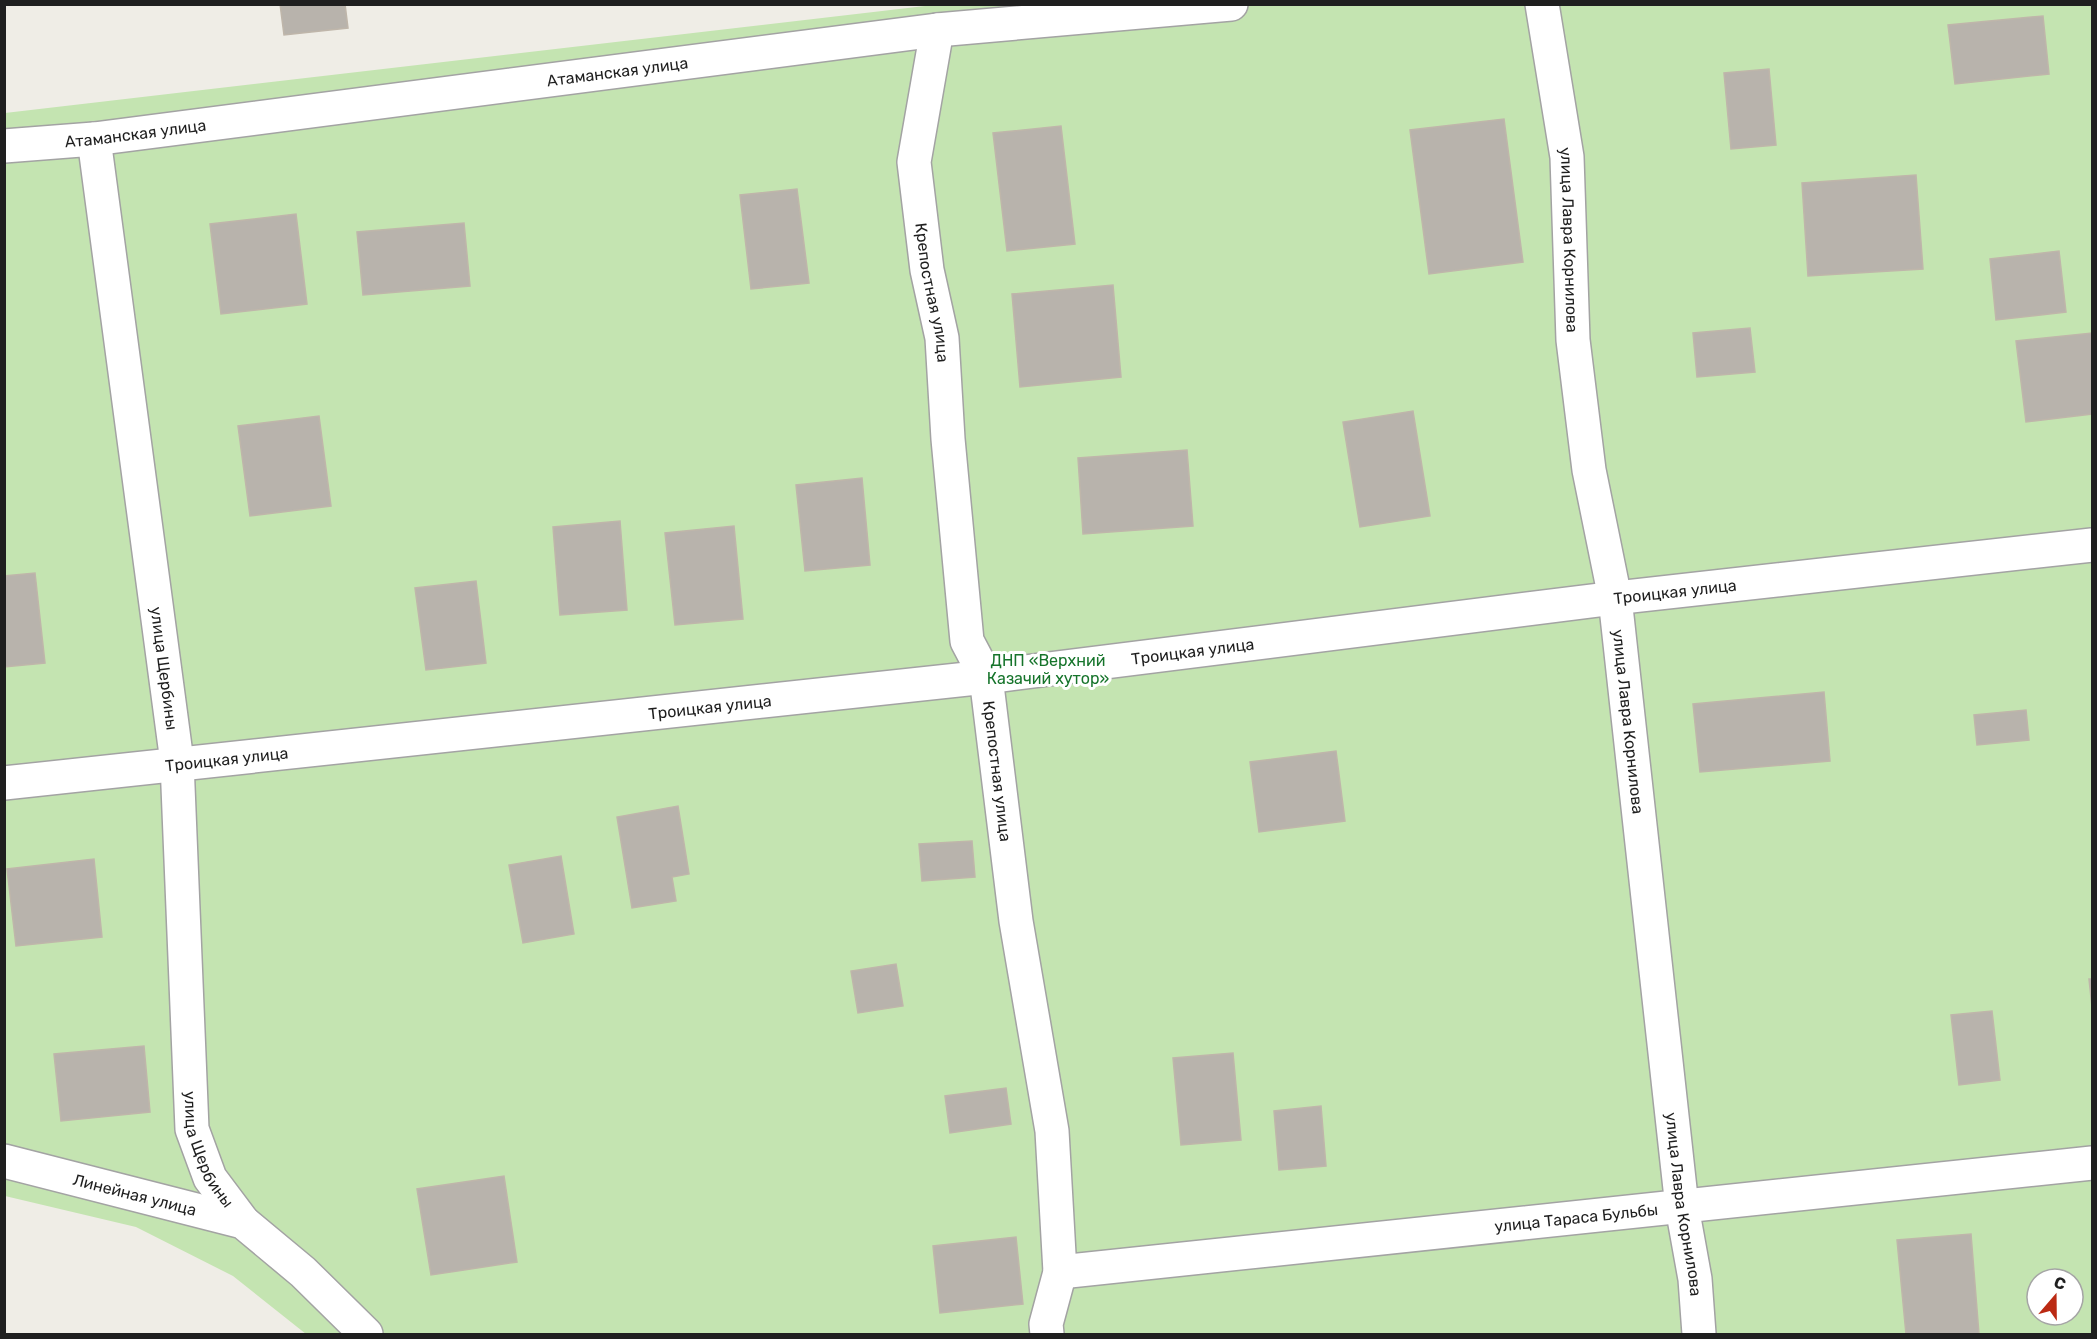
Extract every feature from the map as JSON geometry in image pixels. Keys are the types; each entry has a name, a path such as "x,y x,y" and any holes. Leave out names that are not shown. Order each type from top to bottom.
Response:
{"street":[{"name":"Атаманская улица","path":"4,146 94,139 937,30 1231,4"},
{"name":"улица Лавра Корнилова","path":"1542,4 1567,157 1574,340 1589,470 1615,598 1682,1207 1695,1279 1699,1335"},
{"name":"Крепостная улица","path":"937,30 914,162 927,270 942,338 948,440 967,641 986,677 1016,921 1052,1131 1060,1272 1046,1324 1047,1335"},
{"name":"улица Щербины","path":"94,139 177,762 192,1129 210,1178 243,1222"},
{"name":"Троицкая улица","path":"4,783 177,762 986,677 1615,598 2092,544"},
{"name":"Линейная улица","path":"4,1161 243,1222 303,1272 366,1335"},
{"name":"улица Тараса Бульбы","path":"1060,1272 2092,1163"}],"green space":[{"name":"ДНП «Верхний Казачий хутор»","path":"942,4 2092,5 2092,1334 306,1334 233,1276 136,1227 5,1196 5,113"}],"building":[{"path":"280,4 345,4 348,28 284,35"},
{"path":"2043,16 2049,74 1955,84 1948,25"},
{"path":"1769,69 1776,145 1731,149 1724,73"},
{"path":"1504,119 1523,262 1429,274 1410,130"},
{"path":"1061,126 1075,244 1007,251 993,133"},
{"path":"1916,175 1923,269 1808,276 1802,183"},
{"path":"797,189 809,283 751,289 740,195"},
{"path":"296,214 307,304 221,314 210,224"},
{"path":"464,223 470,286 363,295 357,232"},
{"path":"2059,251 2066,312 1996,320 1990,259"},
{"path":"1113,285 1121,377 1020,387 1012,294"},
{"path":"1750,328 1755,372 1697,377 1693,333"},
{"path":"2092,333 2092,414 2026,422 2016,341"},
{"path":"1413,411 1430,516 1360,527 1343,422"},
{"path":"319,416 331,506 250,516 238,426"},
{"path":"1187,450 1193,526 1083,534 1078,458"},
{"path":"862,478 870,565 805,571 796,485"},
{"path":"620,521 627,610 560,615 553,527"},
{"path":"734,526 743,619 675,625 665,533"},
{"path":"35,573 45,663 4,667 4,576"},
{"path":"476,581 486,663 426,670 415,588"},
{"path":"1824,692 1830,761 1700,772 1693,704"},
{"path":"2026,710 2029,740 1977,745 1974,715"},
{"path":"1336,751 1345,821 1259,832 1250,762"},
{"path":"678,806 689,874 672,877 676,901 632,908 617,817"},
{"path":"972,841 975,877 922,881 919,844"},
{"path":"561,856 574,934 523,943 509,865"},
{"path":"94,859 102,937 16,946 7,869"},
{"path":"896,964 903,1006 858,1013 851,971"},
{"path":"2089,979 2092,979 2092,1007"},
{"path":"1992,1011 2000,1080 1959,1085 1951,1015"},
{"path":"144,1046 150,1112 61,1121 54,1054"},
{"path":"1233,1053 1241,1140 1181,1145 1173,1058"},
{"path":"1006,1088 1011,1124 950,1133 945,1096"},
{"path":"1321,1106 1326,1166 1279,1170 1274,1111"},
{"path":"504,1176 517,1262 431,1275 417,1189"},
{"path":"1971,1234 1979,1334 1906,1334 1897,1240"},
{"path":"1016,1237 1023,1304 940,1313 933,1246"}]}
